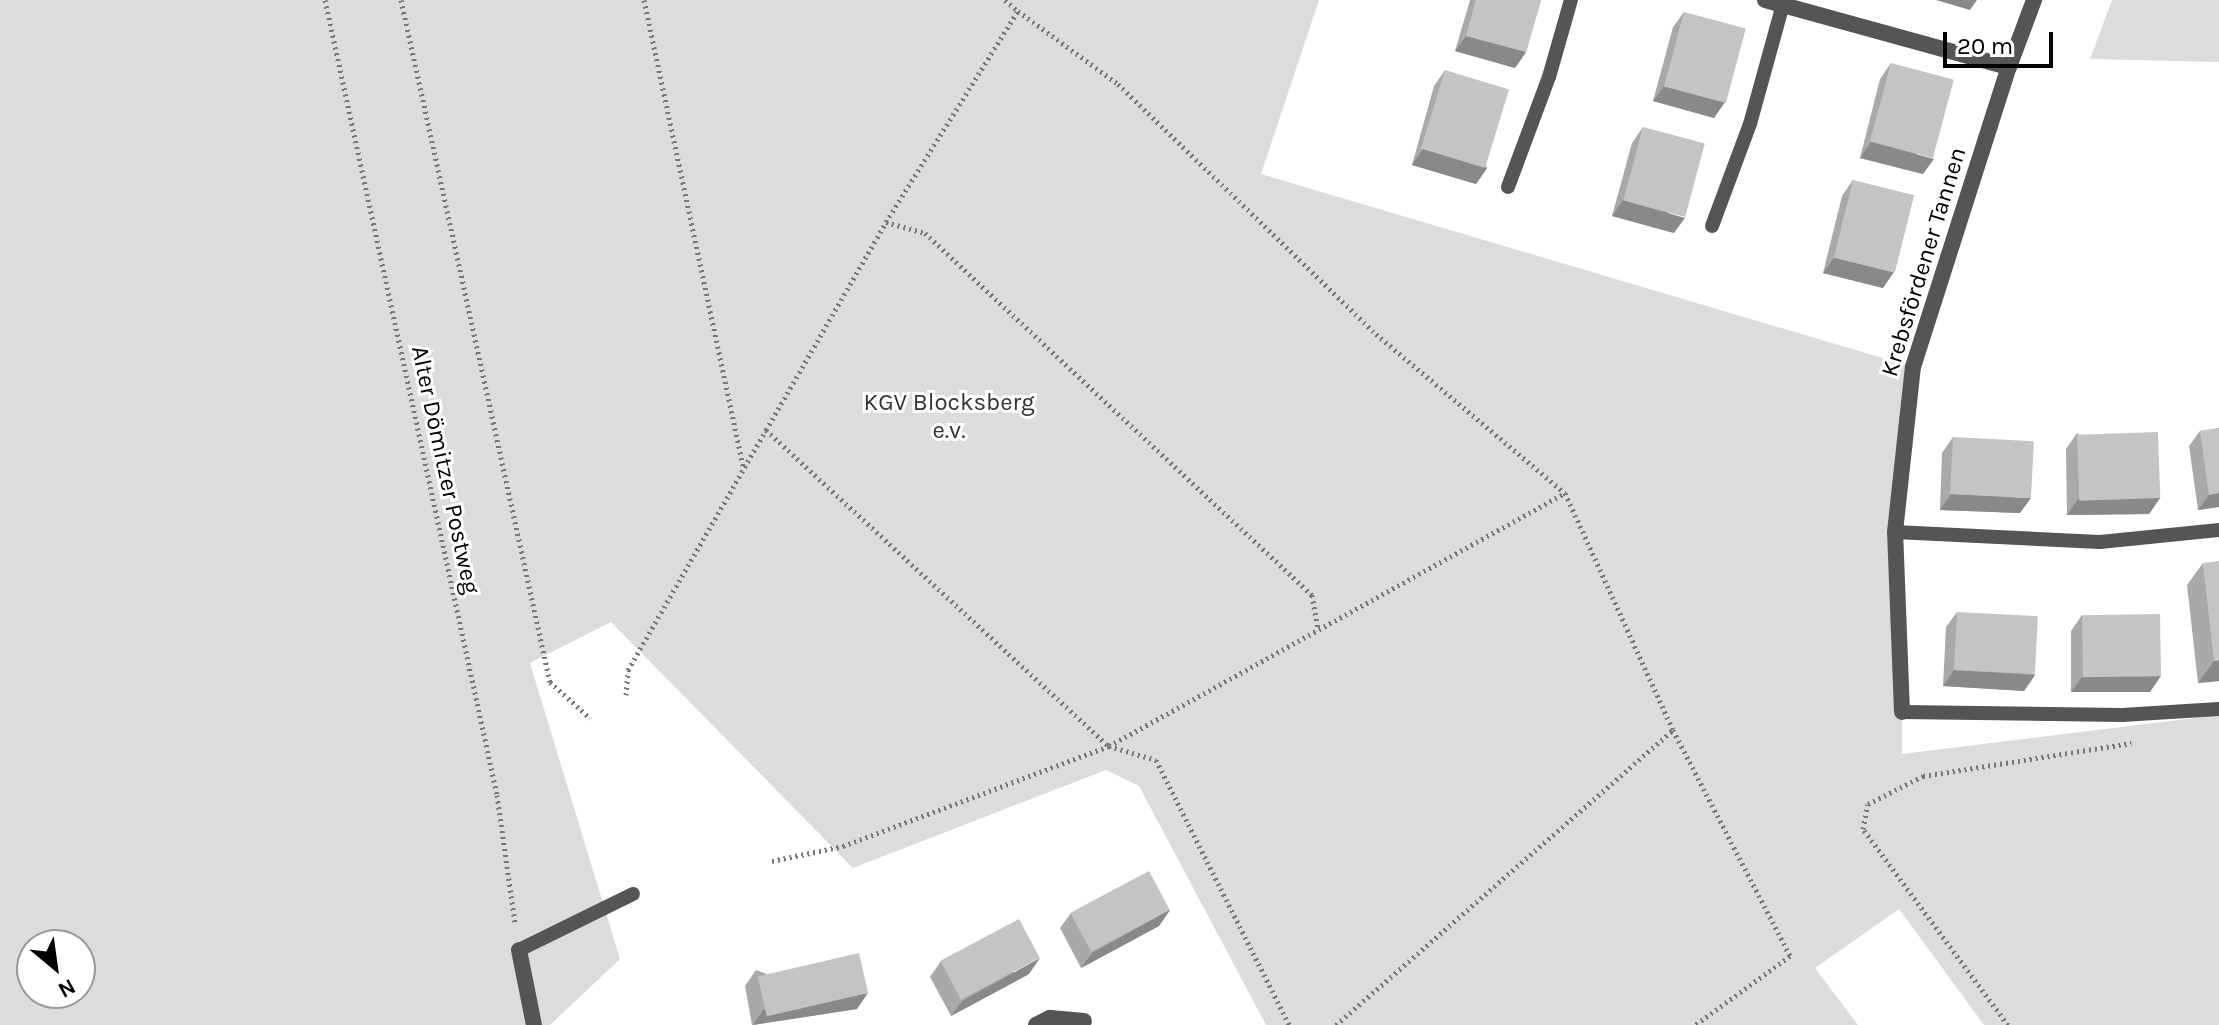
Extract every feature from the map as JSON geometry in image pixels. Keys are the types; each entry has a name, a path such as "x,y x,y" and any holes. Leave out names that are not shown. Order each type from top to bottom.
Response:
{"street":[{"path":"1765,0 2009,67"},
{"name":"Krebsfördener Tannen","path":"1902,712 1895,532 1913,367 2009,67 2034,0"},
{"path":"519,950 534,1025"},
{"path":"1036,1025 1050,1018 1084,1021"}],"lane":[{"path":"1508,187 1549,77 1571,0"},
{"path":"1712,226 1750,124 1783,4"},
{"path":"1895,532 2100,542 2219,530"},
{"path":"1902,712 2122,715 2219,709"},
{"path":"519,950 633,894"}],"path":[{"name":"Alter Dömitzer Postweg","path":"325,0 497,795 519,950"},
{"path":"401,0 550,682 590,718"},
{"path":"644,0 744,470"},
{"path":"1005,0 1118,84 1376,334 1565,493 1673,730 1790,956 1695,1025"},
{"path":"626,695 628,670 886,222 1018,11"},
{"path":"886,222 925,233 1312,595 1318,630"},
{"path":"766,430 1109,746 1156,760 1289,1025"},
{"path":"772,861 843,846 1109,746 1565,493"},
{"path":"1336,1025 1673,730"},
{"path":"2008,1025 1863,829 1868,804 1923,776 2141,742"}],"green space":[{"name":"KGV Blocksberg e.v.","path":"0,0 1319,0 1261,174 1913,367 1903,463 1902,754 2219,715 2219,1025 1984,1025 1899,909 1815,968 1858,1025 1266,1025 1139,786 1106,770 853,868 611,622 530,663 620,959 550,1025 0,1025"},
{"path":"2112,0 2219,0 2219,62 2090,59"}],"building":[{"path":"1476,0 1541,0 1526,52 1466,36"},
{"path":"1684,12 1746,29 1726,103 1664,86"},
{"path":"1891,63 1954,80 1933,158 1870,141"},
{"path":"1445,70 1509,90 1485,168 1421,148"},
{"path":"1643,127 1705,144 1685,217 1623,200"},
{"path":"1853,180 1914,195 1895,273 1834,258"},
{"path":"2219,428 2219,493 2209,495 2200,431"},
{"path":"2158,432 2160,498 2079,501 2077,435"},
{"path":"1953,437 2034,441 2031,498 1950,494"},
{"path":"2219,561 2219,660 2214,661 2203,563"},
{"path":"1957,612 2038,616 2035,674 1954,670"},
{"path":"2160,614 2161,676 2083,677 2082,615"},
{"path":"1149,871 1170,910 1091,952 1070,913"},
{"path":"1019,919 1040,958 961,1000 940,961"},
{"path":"859,953 868,993 767,1016 758,976"}]}
